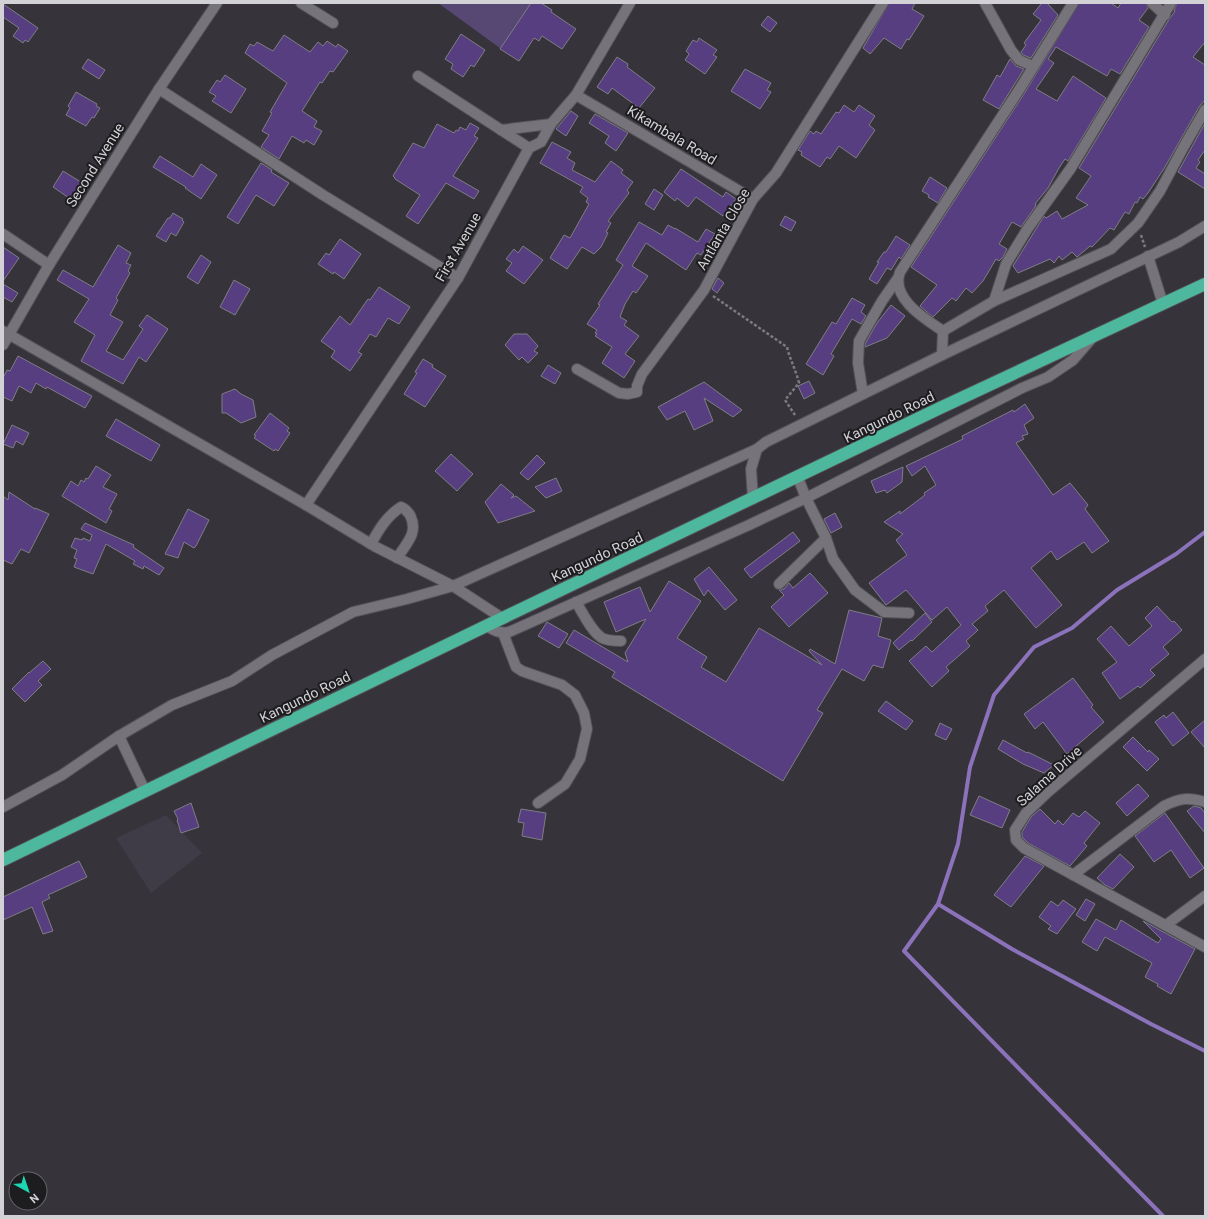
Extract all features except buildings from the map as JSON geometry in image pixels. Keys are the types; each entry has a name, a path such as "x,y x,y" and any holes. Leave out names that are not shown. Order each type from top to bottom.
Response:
{"highway":[{"name":"Kangundo Road","path":"3,860 502,618 798,478 940,408 1205,284"}],"street":[{"name":"Second Avenue","path":"3,345 6,332 159,89 217,3"},
{"path":"301,3 333,23"},
{"name":"First Avenue","path":"306,505 458,278 529,148 541,142 551,124 576,95 630,3"},
{"name":"Antlanta Close","path":"577,369 619,393 628,394 637,392 637,386 642,374 704,290 753,199 776,173 883,3"},
{"path":"985,3 1018,60 1033,66"},
{"path":"863,394 858,363 859,341 882,301 898,278 900,272 1073,3"},
{"path":"1152,3 1165,15"},
{"path":"994,301 1006,264 1028,228 1071,168 1171,3"},
{"path":"418,76 529,148"},
{"path":"159,89 323,195 458,278"},
{"name":"Kikambala Road","path":"576,95 753,199"},
{"path":"943,331 994,301 1111,249 1138,223 1160,191 1205,110"},
{"path":"501,130 551,124"},
{"path":"3,808 62,775 119,736 172,705 232,681 272,655 353,612 453,586 757,449 766,442 800,424 942,354 1179,242 1205,226"},
{"path":"3,234 49,265"},
{"path":"1148,256 1163,304"},
{"path":"898,278 901,292 907,303 917,314 943,331"},
{"path":"942,354 943,331"},
{"path":"6,332 371,544 453,586 502,618"},
{"path":"486,626 497,632 503,633 687,553 806,498 1022,388 1048,377 1073,360 1092,337"},
{"path":"753,499 751,469 757,449"},
{"path":"798,478 806,498 826,538 833,559 855,590 884,612 909,613"},
{"path":"371,544 382,524 393,512 401,507 406,509 414,524 414,530 396,558"},
{"path":"779,584 826,538"},
{"path":"576,602 589,624 601,638 621,642"},
{"path":"503,633 516,667 522,671 562,685 575,695 584,713 587,729 580,759 565,784 538,803"},
{"name":"Salama Drive","path":"1205,659 1048,792 1026,813 1015,830 1016,840 1024,848 1205,947"},
{"path":"119,736 145,791"},
{"path":"1073,875 1164,806 1178,799 1191,799 1205,802"},
{"path":"1166,925 1205,896"}],"path":[{"path":"1138,223 1148,256"},
{"path":"704,290 787,347 799,383 785,400 800,424"}],"shaded area":[{"path":"438,3 541,3 504,51"},
{"path":"166,815 202,853 151,893 116,838"}],"waterway":[{"path":"1163,1216 904,951 938,904 958,844 970,767 994,695 1034,647 1072,628 1117,590 1176,554 1205,532"},
{"path":"938,904 1012,949 1151,1024 1205,1051"}]}
